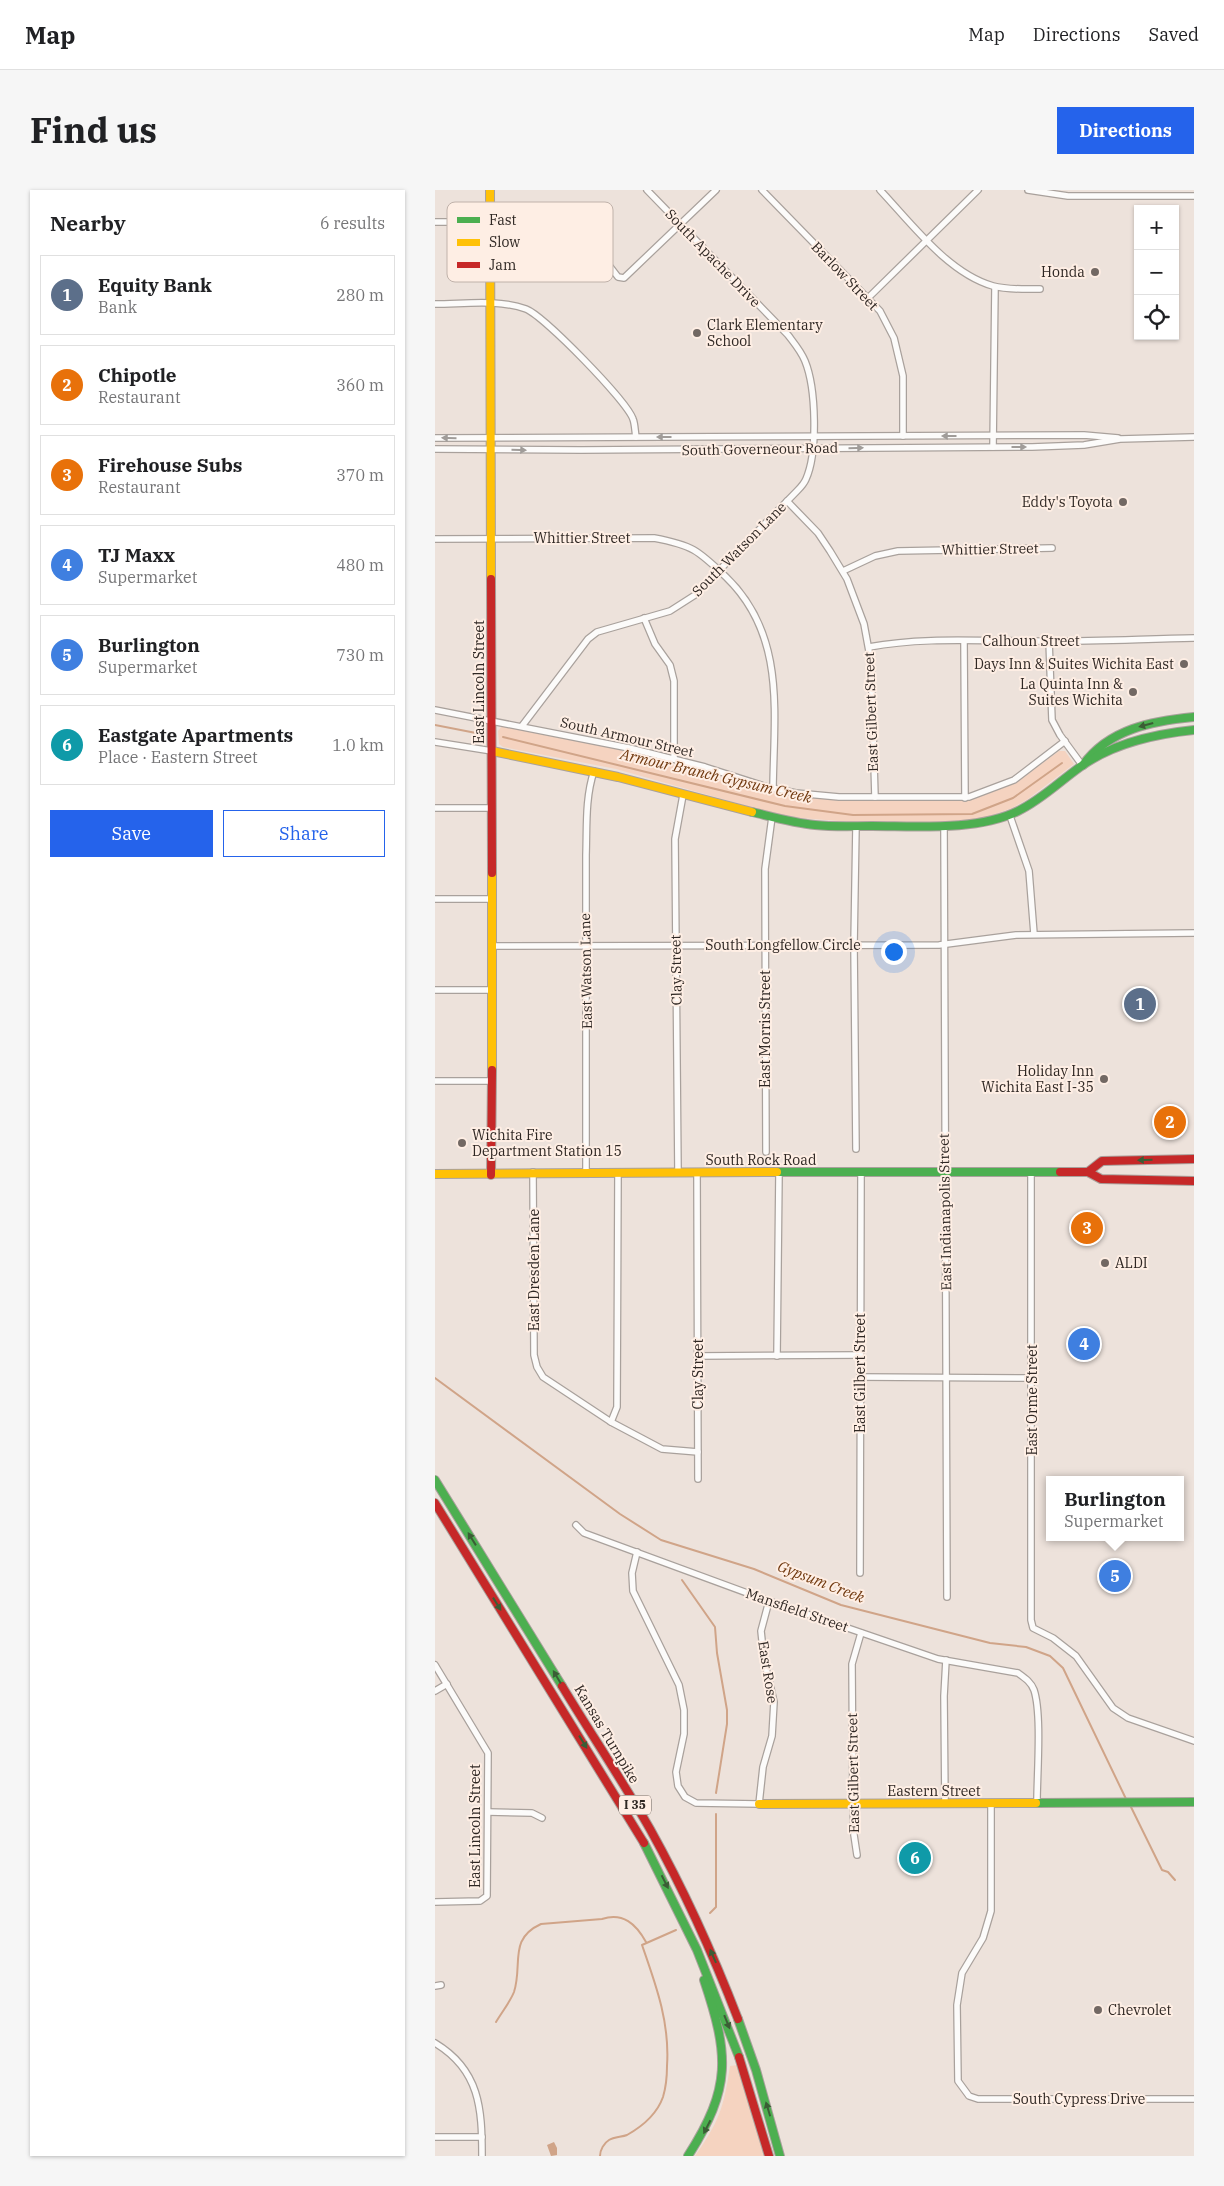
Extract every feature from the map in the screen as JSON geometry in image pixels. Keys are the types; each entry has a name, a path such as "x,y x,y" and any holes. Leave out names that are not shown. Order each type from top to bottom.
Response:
{"main road":[{"name":"East Lincoln Street","path":"490,282 493,1081 491,1175"},
{"path":"1082,765 1087,756 1128,730 1158,722 1194,717"},
{"path":"492,752 594,771 772,817 810,824 944,827 1010,816 1037,802 1082,765 1117,748 1144,737 1171,731 1194,730"},
{"name":"South Rock Road","path":"1088,1172 1102,1161 1194,1158"},
{"name":"South Rock Road","path":"435,1174 491,1175 533,1172 1088,1172 1101,1179 1194,1181"},
{"name":"Kansas Turnpike","path":"435,1480 649,1828 675,1876 721,1976 745,2036 780,2156"},
{"name":"Kansas Turnpike","path":"435,1503 639,1833 666,1882 688,1929 730,2030 769,2156"},
{"name":"Eastern Street","path":"759,1804 1194,1802"},
{"path":"688,1929 715,2016 724,2060 724,2075 717,2107 705,2133 688,2156"},
{"path":"773,2127 784,2156"}],"street":[{"name":"South Apache Drive","path":"647,190 788,335 795,345 805,361 813,388 813,437"},
{"path":"613,270 624,278 716,190"},
{"name":"Barlow Street","path":"762,190 880,311 894,338 903,376 903,436"},
{"path":"879,190 961,272 995,287 1040,289"},
{"path":"868,298 978,190"},
{"path":"1028,190 1194,196"},
{"path":"993,447 995,287"},
{"path":"435,304 501,304 528,310 551,329 617,394 633,418 636,438"},
{"path":"1084,435 1084,445"},
{"name":"South Governeour Road","path":"435,438 1084,435 1120,439 1194,437"},
{"name":"South Watson Lane","path":"522,726 588,639 597,632 671,611 695,595 787,501 805,480 813,448 813,437"},
{"name":"South Governeour Road","path":"435,449 993,447 1084,445 1120,439"},
{"name":"East Gilbert Street","path":"787,501 818,533 843,571 855,596 869,647 875,797"},
{"name":"Whittier Street","path":"435,538 654,538 689,546 699,552 719,570"},
{"name":"Whittier Street","path":"843,571 875,556 898,551 1052,548"},
{"path":"719,570 738,588 748,602 763,632 770,653 774,677 773,788"},
{"path":"644,618 655,644 670,665 674,681 674,759"},
{"name":"Calhoun Street","path":"869,647 893,643 965,641 1049,642 1194,638"},
{"path":"965,641 965,798"},
{"path":"1049,642 1052,720 1082,765"},
{"name":"South Armour Street","path":"435,710 522,726 674,759 773,788 839,797 965,798 1000,787 1014,780 1065,741"},
{"path":"435,742 492,752"},
{"name":"East Watson Lane","path":"586,1172 585,946 587,807 594,771"},
{"name":"Clay Street","path":"678,1173 675,839 683,795"},
{"path":"435,808 492,808"},
{"path":"1010,816 1029,871 1034,934"},
{"name":"East Morris Street","path":"765,1152 765,868 772,817"},
{"path":"856,826 854,945 856,1149"},
{"name":"East Indianapolis Street","path":"944,827 947,1598"},
{"path":"435,899 492,899"},
{"name":"South Longfellow Circle","path":"492,946 944,945 1034,934 1194,933"},
{"path":"435,990 492,990"},
{"path":"435,1081 493,1081"},
{"name":"East Dresden Lane","path":"533,1172 534,1355 537,1367 543,1377 611,1422"},
{"path":"618,1172 617,1407 611,1422 662,1449 698,1452"},
{"name":"East Orme Street","path":"1031,1172 1031,1620 1033,1628 1053,1638 1076,1656 1113,1708 1129,1718 1194,1741"},
{"name":"Clay Street","path":"697,1173 698,1479"},
{"path":"777,1356 779,1173"},
{"name":"East Gilbert Street","path":"860,1573 861,1173"},
{"path":"698,1356 860,1355"},
{"path":"860,1377 946,1376 1031,1378"},
{"name":"Mansfield Street","path":"576,1525 584,1533 861,1633 946,1660 1019,1673 1029,1681 1034,1691 1037,1715 1037,1802"},
{"name":"Eastern Street","path":"637,1552 632,1573 633,1591 679,1685 684,1710 684,1734 676,1772 681,1790 685,1797 696,1803 759,1804"},
{"name":"East Rose","path":"759,1804 763,1767 772,1736 774,1702 764,1659 761,1631 769,1601"},
{"name":"East Gilbert Street","path":"857,1855 853,1804 852,1664 861,1633"},
{"path":"945,1804 944,1696 946,1660"},
{"path":"435,1665 447,1684 435,1692"},
{"name":"East Lincoln Street","path":"435,1902 477,1902 485,1899 488,1892 489,1753 447,1684"},
{"name":"South Cypress Drive","path":"991,1803 991,1911 983,1938 962,1973 957,2005 958,2081 969,2096 978,2100 1194,2099"},
{"path":"488,1812 532,1814 543,1818"},
{"path":"435,2043 448,2052 473,2083 481,2115 482,2156"},
{"path":"435,2137 482,2137"}],"shaded area":[{"path":"502,726 617,749 759,790 783,795 834,800 972,799 1017,782 1059,751 1065,751 1074,764 1028,799 1012,808 987,817 955,822 851,822 801,818 768,812 616,769 503,747 499,744 498,731"},
{"path":"738,2065 764,2156 695,2156 710,2133 723,2104 730,2066"},
{"path":"554,2142 557,2148 557,2155 551,2156 547,2145"}],"waterway":[{"name":"Armour Branch Gypsum Creek","path":"435,725 476,733"},
{"name":"Armour Branch Gypsum Creek","path":"503,737 785,806 853,815 972,814 1013,798 1062,763"},
{"name":"Gypsum Creek","path":"435,1378 620,1514 661,1540 754,1569 841,1605 990,1643 1026,1647 1050,1656 1063,1668 1127,1801"},
{"path":"682,1580 715,1627 717,1653 727,1710 727,1724 716,1793"},
{"name":"Gypsum Creek","path":"1130,1805 1162,1870 1168,1872 1175,1880"},
{"path":"710,1913 716,1907 716,1814"},
{"path":"496,2022 514,1992 520,1945 524,1937 541,1924 610,1917 623,1918 638,1930 646,1942"},
{"path":"600,2156 607,2141 627,2135 649,2119 663,2097 667,2074 664,2019 657,1990 642,1945 676,1930"}],"traffic: fast":[{"path":"1083,765 1105,743 1118,735 1147,724 1194,717"},
{"path":"752,812 799,823 829,826 927,827 985,822 1026,807 1080,767 1106,752 1149,737 1194,730"},
{"path":"777,1172 1060,1172"},
{"path":"435,1480 562,1686"},
{"path":"1036,1803 1194,1802"},
{"path":"644,1843 697,1950 739,2057"},
{"path":"688,2156 713,2110 722,2070 722,2050 718,2029 704,1980"},
{"path":"738,2019 756,2070 780,2156"}],"traffic: slow":[{"path":"490,190 490,202"},
{"path":"490,282 491,579"},
{"path":"492,751 618,777 752,812"},
{"path":"492,873 492,1070"},
{"path":"435,1174 777,1172"},
{"path":"759,1804 1036,1803"}],"traffic: jam":[{"path":"491,579 492,873"},
{"path":"491,1175 492,1070"},
{"path":"1088,1172 1102,1161 1194,1159"},
{"path":"1060,1172 1088,1172 1101,1179 1194,1181"},
{"path":"435,1503 644,1843"},
{"path":"562,1686 629,1793 663,1852 697,1922 738,2019"},
{"path":"739,2057 769,2156"}],"place":[{"name":"Honda","path":"1095,272"},
{"name":"Clark Elementary School","path":"697,333"},
{"name":"Eddy's Toyota","path":"1123,502"},
{"name":"Days Inn & Suites Wichita East","path":"1184,664"},
{"name":"La Quinta Inn & Suites Wichita","path":"1133,692"},
{"name":"Equity Bank","path":"1140,1004"},
{"name":"Holiday Inn Wichita East I-35","path":"1104,1079"},
{"name":"Chipotle","path":"1170,1122"},
{"name":"Wichita Fire Department Station 15","path":"462,1143"},
{"name":"Firehouse Subs","path":"1087,1228"},
{"name":"ALDI","path":"1105,1263"},
{"name":"TJ Maxx","path":"1084,1344"},
{"name":"Burlington","path":"1115,1576"},
{"name":"Eastgate Apartments","path":"915,1858"},
{"name":"Chevrolet","path":"1098,2010"}]}
